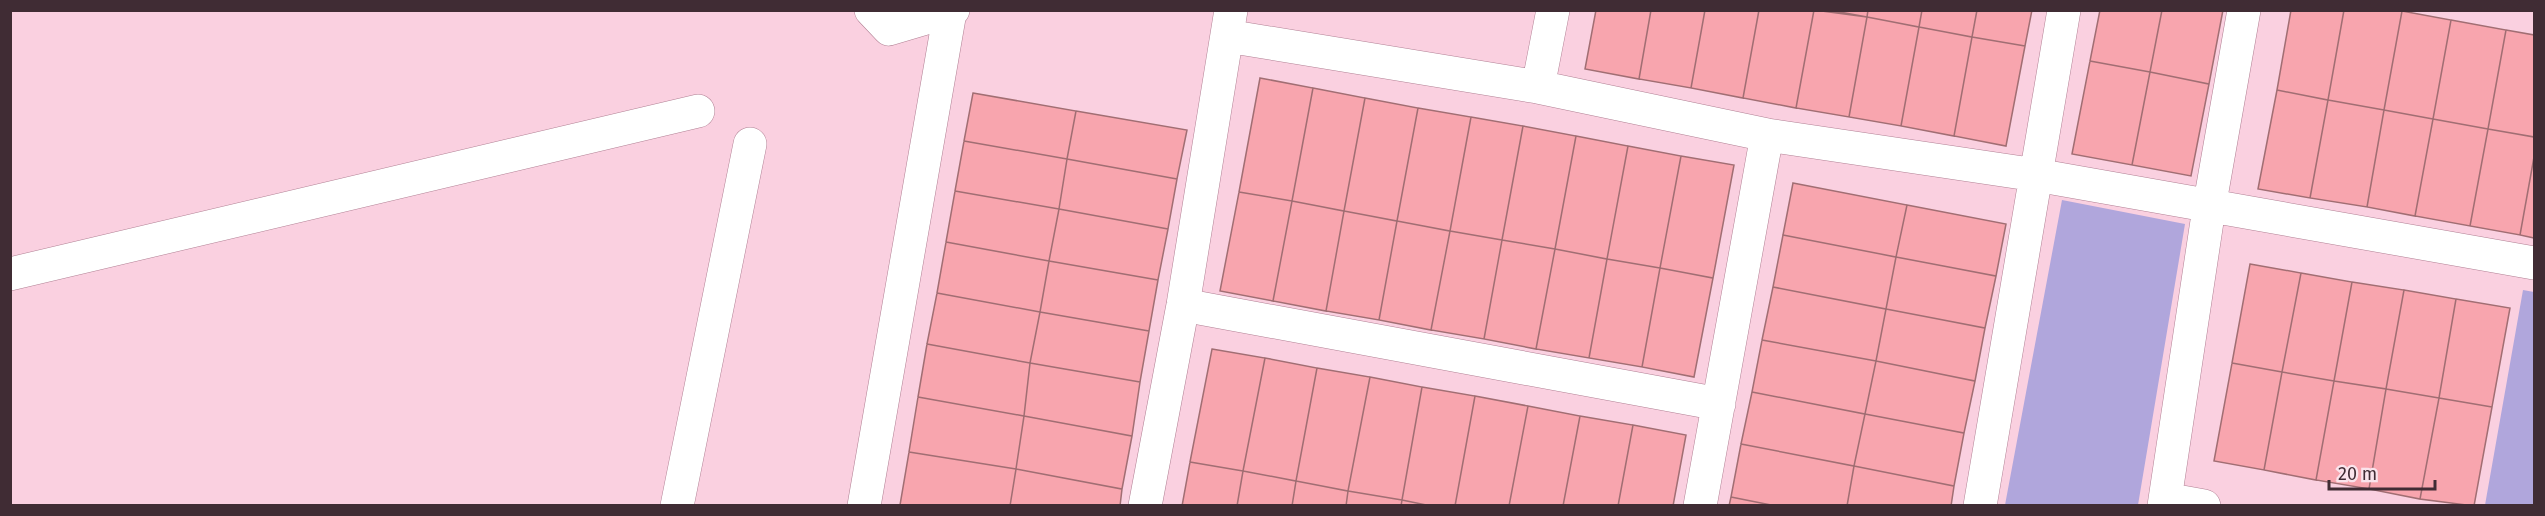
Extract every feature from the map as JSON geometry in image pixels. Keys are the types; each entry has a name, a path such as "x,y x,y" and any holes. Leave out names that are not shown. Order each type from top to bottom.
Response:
{"street":[{"path":"864,506 952,11 889,29 871,10"},
{"path":"1538,87 1553,10"},
{"path":"1980,506 2064,10"},
{"path":"2204,506 2165,502 2209,208 2244,10"},
{"path":"1145,506 1183,305 1229,23 1767,135 2036,175 2209,208 2535,263"},
{"path":"10,274 698,111"},
{"path":"1700,506 1767,135"},
{"path":"677,506 750,144"},
{"path":"1183,305 1719,404"}],"shaded area":[{"path":"2062,200 2185,224 2138,505 2005,505"},
{"path":"2523,290 2534,292 2534,505 2485,505"}],"building":[{"path":"1596,10 1651,10 1639,79 1585,69"},
{"path":"1651,10 1705,10 1691,88 1639,79"},
{"path":"1705,10 1759,10 1743,98 1691,88"},
{"path":"1759,10 1814,10 1796,108 1743,98"},
{"path":"1814,10 1867,17 1849,117 1796,108"},
{"path":"1829,10 1868,10 1867,17"},
{"path":"1868,10 1922,10 1919,27 1867,17"},
{"path":"1922,10 1977,10 1972,37 1919,27"},
{"path":"1977,10 2032,10 2025,46 1972,37"},
{"path":"2100,10 2162,10 2150,72 2090,61"},
{"path":"2162,10 2223,10 2209,84 2150,72"},
{"path":"2291,10 2344,10 2328,100 2277,90"},
{"path":"2344,10 2402,11 2384,110 2328,100"},
{"path":"2402,11 2451,20 2433,119 2384,110"},
{"path":"1867,17 1919,27 1901,126 1849,117"},
{"path":"2451,20 2506,30 2488,129 2433,119"},
{"path":"1919,27 1972,37 1954,136 1901,126"},
{"path":"2506,30 2534,35 2534,137 2488,129"},
{"path":"1972,37 2025,46 2006,146 1954,136"},
{"path":"2090,61 2150,72 2132,165 2072,154"},
{"path":"2150,72 2209,84 2191,176 2132,165"},
{"path":"1260,78 1313,88 1292,201 1239,192"},
{"path":"1313,88 1365,98 1344,211 1292,201"},
{"path":"2277,90 2328,100 2310,198 2258,189"},
{"path":"973,93 1076,111 1067,159 964,141"},
{"path":"1365,98 1418,108 1397,221 1344,211"},
{"path":"2328,100 2384,110 2367,207 2310,198"},
{"path":"1418,108 1471,117 1450,231 1397,221"},
{"path":"2384,110 2433,119 2415,216 2367,207"},
{"path":"1076,111 1187,130 1177,179 1067,159"},
{"path":"1471,117 1523,126 1502,240 1450,231"},
{"path":"2433,119 2488,129 2470,226 2415,216"},
{"path":"1523,126 1576,136 1555,249 1502,240"},
{"path":"2488,129 2534,137 2534,157 2520,235 2470,226"},
{"path":"1576,136 1628,146 1607,259 1555,249"},
{"path":"964,141 1067,159 1059,209 955,191"},
{"path":"1628,146 1681,156 1660,268 1607,259"},
{"path":"1681,156 1734,165 1713,278 1660,268"},
{"path":"2534,157 2534,238 2520,235"},
{"path":"1067,159 1177,179 1168,229 1059,209"},
{"path":"1793,183 1907,205 1896,257 1783,235"},
{"path":"955,191 1059,209 1049,261 946,242"},
{"path":"1239,192 1292,201 1273,301 1220,291"},
{"path":"1292,201 1344,211 1326,311 1273,301"},
{"path":"1907,205 2006,224 1996,276 1896,257"},
{"path":"1059,209 1168,229 1158,280 1049,261"},
{"path":"1344,211 1397,221 1379,320 1326,311"},
{"path":"1397,221 1450,231 1431,330 1379,320"},
{"path":"1450,231 1502,240 1484,339 1431,330"},
{"path":"1783,235 1896,257 1886,309 1773,287"},
{"path":"1502,240 1555,249 1536,349 1484,339"},
{"path":"946,242 1049,261 1040,312 937,293"},
{"path":"1555,249 1607,259 1589,358 1536,349"},
{"path":"1896,257 1996,276 1985,328 1886,309"},
{"path":"1607,259 1660,268 1642,367 1589,358"},
{"path":"1049,261 1158,280 1149,331 1040,312"},
{"path":"2250,264 2301,273 2282,372 2232,363"},
{"path":"1660,268 1713,278 1694,377 1642,367"},
{"path":"2301,273 2352,282 2334,381 2282,372"},
{"path":"2352,282 2404,290 2386,389 2334,381"},
{"path":"1773,287 1886,309 1876,361 1762,340"},
{"path":"2404,290 2456,299 2439,398 2386,389"},
{"path":"937,293 1040,312 1030,363 927,344"},
{"path":"2456,299 2510,308 2492,407 2439,398"},
{"path":"1886,309 1985,328 1975,381 1876,361"},
{"path":"1040,312 1149,331 1140,382 1030,363"},
{"path":"1762,340 1876,361 1865,414 1752,392"},
{"path":"927,344 1030,363 1024,416 918,397"},
{"path":"1212,349 1265,358 1243,471 1190,462"},
{"path":"1265,358 1317,368 1296,481 1243,471"},
{"path":"1876,361 1975,381 1964,433 1865,414"},
{"path":"1030,363 1140,382 1132,436 1024,416"},
{"path":"2232,363 2282,372 2264,470 2214,461"},
{"path":"1317,368 1370,377 1348,491 1296,481"},
{"path":"2282,372 2334,381 2316,480 2264,470"},
{"path":"1370,377 1422,387 1402,500 1348,491"},
{"path":"2334,381 2386,389 2369,489 2316,480"},
{"path":"1422,387 1475,396 1455,506 1431,506 1402,500"},
{"path":"2386,389 2439,398 2420,499 2369,489"},
{"path":"1752,392 1865,414 1854,466 1741,444"},
{"path":"1475,396 1528,406 1509,506 1455,506"},
{"path":"918,397 1024,416 1016,469 909,452"},
{"path":"2439,398 2492,407 2474,506 2420,499"},
{"path":"1528,406 1580,416 1563,506 1509,506"},
{"path":"1865,414 1964,433 1954,486 1854,466"},
{"path":"1024,416 1132,436 1122,489 1016,469"},
{"path":"1580,416 1633,425 1618,506 1563,506"},
{"path":"1633,425 1686,435 1673,506 1618,506"},
{"path":"1741,444 1854,466 1847,506 1776,506 1731,497"},
{"path":"909,452 1016,469 1010,506 900,505"},
{"path":"1190,462 1243,471 1237,506 1182,506"},
{"path":"1854,466 1954,486 1951,506 1847,506"},
{"path":"1016,469 1122,489 1120,506 1010,506"},
{"path":"1243,471 1296,481 1292,506 1237,506"},
{"path":"1296,481 1348,491 1346,506 1292,506"},
{"path":"1348,491 1402,500 1401,506 1346,506"},
{"path":"1731,497 1776,506 1729,506"},
{"path":"1402,500 1431,506 1401,506"}]}
